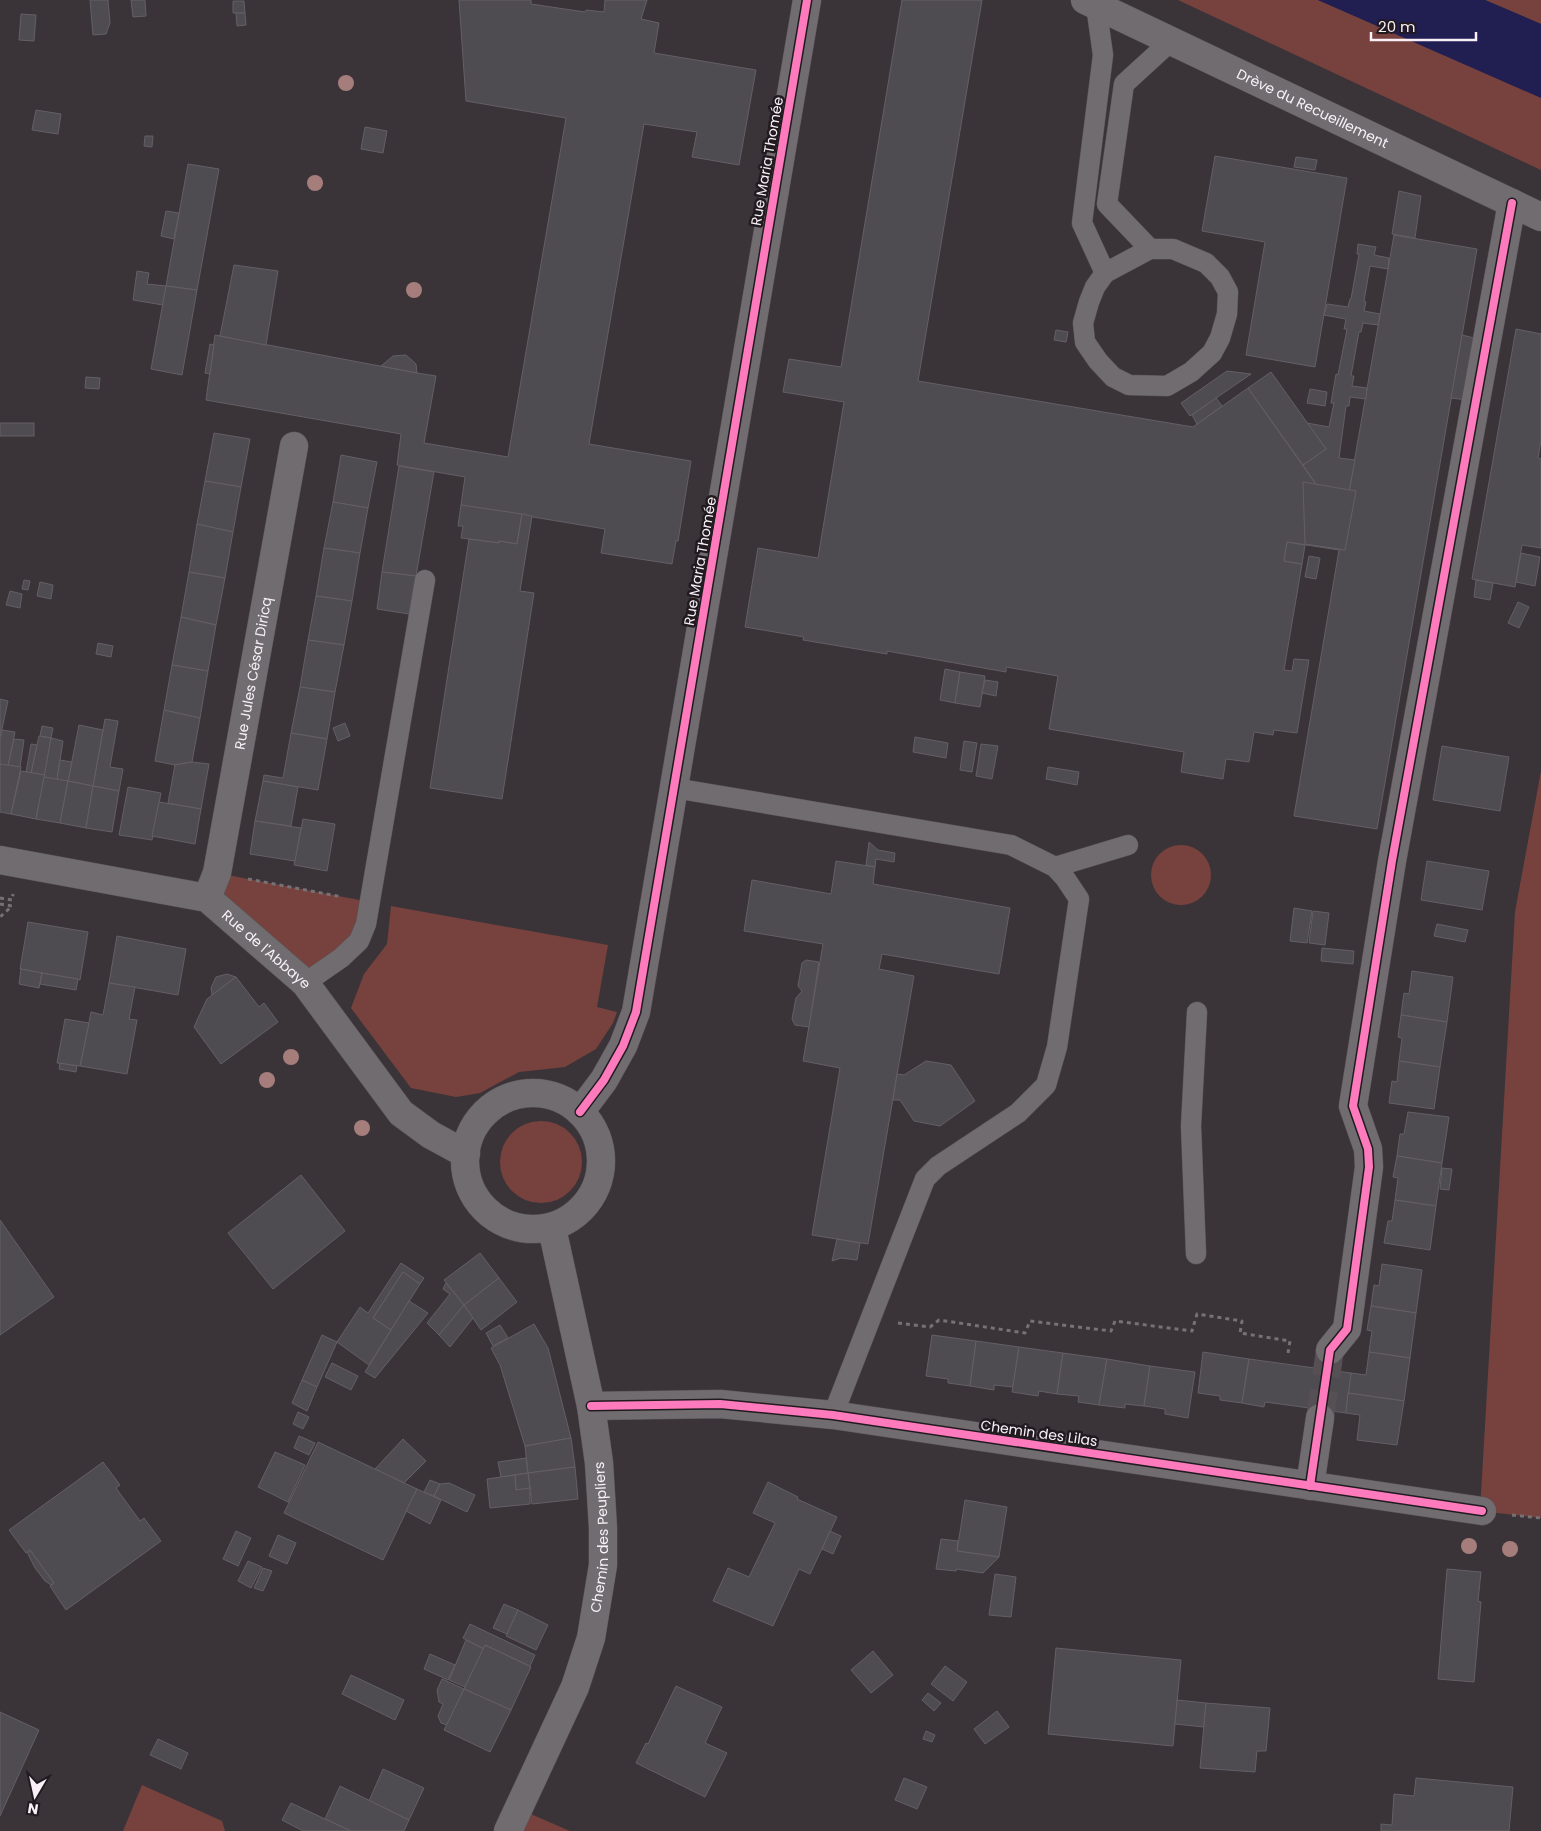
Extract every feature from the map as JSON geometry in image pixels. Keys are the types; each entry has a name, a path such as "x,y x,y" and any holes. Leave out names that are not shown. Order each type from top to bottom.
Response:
{"street":[{"name":"Rue Maria Thomée","path":"580,1112 604,1080 618,1054 636,1012 807,0"},
{"name":"Drève du Recueillement","path":"1090,3 1541,217"},
{"path":"1330,1350 1347,1329 1369,1167 1368,1149 1353,1106 1372,984 1384,921 1392,861 1512,203"},
{"name":"Rue Jules César Diricq","path":"212,886 294,446"},
{"path":"0,860 212,886"},
{"name":"Rue de l'Abbaye","path":"212,886 305,983 401,1113 431,1135 466,1154"},
{"path":"520,1094 541,1094 562,1099 580,1112 594,1129 601,1151 600,1174 592,1195 578,1212 568,1220 552,1228 532,1230 513,1226 492,1215 476,1198 467,1177 466,1154 471,1133 483,1115 499,1102 520,1094"},
{"name":"Chemin des Peupliers","path":"508,1831 575,1687 591,1638 603,1565 599,1463 591,1406 552,1228"},
{"name":"Chemin des Lilas","path":"591,1406 720,1404 832,1415 1482,1511"},
{"path":"1310,1486 1320,1418"}],"lane":[{"path":"1090,3 1103,55 1082,222 1105,273"},
{"path":"1150,249 1107,204 1124,84 1171,41"},
{"path":"1150,249 1173,249 1206,263 1220,277 1228,292 1227,314 1220,338 1212,353 1192,372 1167,386 1129,385 1113,377 1098,361 1085,342 1083,324 1095,287 1105,273 1150,249"},
{"path":"305,983 340,958 358,941 366,924 425,580"},
{"path":"674,788 1011,845 1055,867 1079,899 1057,1047 1046,1085 1018,1114 938,1166 925,1179 832,1415"},
{"path":"1055,867 1128,845"},
{"path":"1196,1254 1191,1126 1197,1012"}],"path":[{"path":"212,886 370,902"},
{"path":"0,904 12,906 0,917"},
{"path":"870,1319 930,1327 939,1320 1025,1333 1030,1321 1111,1331 1115,1321 1192,1331 1197,1314 1242,1321 1240,1333 1290,1341 1288,1353"},
{"path":"1533,1518 1541,1518"}],"shaded area":[{"path":"1178,0 1318,0 1541,97 1541,170"},
{"path":"1318,0 1485,0 1541,24 1541,98"},
{"path":"1485,0 1541,0 1541,24"},
{"path":"1541,771 1541,1518 1480,1511 1515,912"},
{"path":"1181,845 1197,850 1202,854 1206,859 1211,875 1206,891 1202,896 1197,900 1181,905 1165,900 1160,896 1156,891 1151,875 1156,859 1160,854 1165,850"},
{"path":"217,873 370,902 366,924 307,985 207,898"},
{"path":"391,906 608,945 597,1007 617,1012 613,1023 596,1049 565,1067 519,1072 480,1093 456,1097 411,1088 351,1008 364,974 387,944"},
{"path":"533,1121 549,1121 564,1128 575,1139 582,1154 579,1178 570,1191 549,1203 533,1203 518,1196 507,1185 500,1170 500,1154 507,1139 518,1128"},
{"path":"142,1785 222,1821 225,1831 123,1831"},
{"path":"519,1809 570,1831 508,1831"}],"building":[{"path":"90,0 108,0 110,23 106,34 93,35"},
{"path":"131,0 145,0 146,16 133,17"},
{"path":"459,0 531,0 531,4 585,12 586,10 604,12 605,0 647,0 641,19 659,23 654,53 756,70 739,165 692,157 697,132 644,124 589,444 691,461 678,541 676,541 672,564 601,553 605,529 461,505 465,477 397,465 401,434 206,400 215,335 436,376 424,443 508,457 566,118 466,101"},
{"path":"902,0 982,0 918,381 1193,427 1248,388 1322,493 1348,497 1394,235 1477,249 1377,829 1294,816 1339,550 1287,542 1284,561 1302,564 1284,670 1292,671 1294,659 1309,660 1297,733 1274,730 1273,735 1254,732 1249,762 1226,759 1223,779 1181,772 1184,752 1049,729 1058,676 1006,667 1006,672 887,651 887,654 803,640 804,637 745,627 758,548 818,558 844,402 783,392 789,359 841,367"},
{"path":"233,1 244,1 245,13 233,13"},
{"path":"236,13 245,13 246,25 237,26"},
{"path":"21,14 36,15 34,41 19,40"},
{"path":"36,110 61,114 58,134 32,130"},
{"path":"365,127 387,131 383,153 361,149"},
{"path":"145,136 153,136 152,147 144,146"},
{"path":"1215,156 1347,178 1315,367 1246,355 1265,242 1202,231"},
{"path":"1296,157 1317,160 1315,170 1294,167"},
{"path":"188,164 219,169 197,290 166,286"},
{"path":"1399,191 1421,196 1415,238 1392,234"},
{"path":"166,211 179,213 174,239 161,236"},
{"path":"1358,244 1376,247 1374,255 1389,258 1388,269 1370,266 1364,311 1380,314 1378,325 1363,323 1361,332 1359,332 1351,376 1354,376 1352,386 1367,388 1366,399 1350,397 1349,406 1346,406 1339,458 1355,460 1348,497 1322,493 1303,465 1326,449 1307,423 1329,427 1334,403 1331,403 1336,374 1338,375 1347,329 1344,329 1346,319 1324,315 1327,304 1348,307 1359,254 1357,254"},
{"path":"234,265 278,271 266,345 220,336"},
{"path":"137,271 149,273 147,284 166,286 163,305 133,300"},
{"path":"166,286 197,290 182,375 151,369"},
{"path":"1516,329 1541,334 1541,440 1538,458 1541,459 1541,548 1522,545 1515,587 1472,579"},
{"path":"1056,330 1068,332 1066,342 1054,340"},
{"path":"1462,335 1478,339 1467,400 1451,398"},
{"path":"210,344 214,345 210,374 205,373"},
{"path":"406,355 416,364 417,373 381,366 393,356"},
{"path":"1227,371 1251,374 1190,416 1181,403"},
{"path":"1271,372 1326,449 1303,465 1248,388"},
{"path":"86,377 100,378 99,389 85,388"},
{"path":"1310,389 1327,392 1325,406 1307,403"},
{"path":"1216,398 1222,406 1197,424 1192,415"},
{"path":"0,423 34,423 34,436 0,436"},
{"path":"214,433 250,439 241,487 205,481"},
{"path":"341,455 377,462 368,508 333,502"},
{"path":"399,466 434,472 416,576 382,572"},
{"path":"205,481 241,487 233,532 197,524"},
{"path":"1303,482 1356,491 1345,550 1305,544"},
{"path":"333,502 368,508 360,553 324,548"},
{"path":"461,505 522,514 517,544 461,538 463,526 458,526"},
{"path":"522,514 532,516 520,591 534,593 502,799 430,788 469,539 517,544"},
{"path":"197,524 233,532 225,578 189,572"},
{"path":"1287,542 1305,545 1302,564 1284,561"},
{"path":"324,548 360,553 352,601 316,596"},
{"path":"1521,553 1540,557 1535,586 1516,582"},
{"path":"1309,556 1320,558 1316,579 1305,577"},
{"path":"189,572 225,578 216,625 181,617"},
{"path":"382,572 416,576 409,614 377,609"},
{"path":"24,580 30,581 28,590 22,589"},
{"path":"1476,580 1493,583 1490,600 1474,597"},
{"path":"40,582 53,585 51,599 37,596"},
{"path":"10,591 22,594 20,608 6,605"},
{"path":"316,596 352,601 344,645 308,640"},
{"path":"1518,602 1529,607 1519,628 1508,623"},
{"path":"181,617 216,625 208,671 172,665"},
{"path":"308,640 344,645 335,692 300,687"},
{"path":"98,643 113,646 111,657 96,654"},
{"path":"172,665 208,671 200,718 164,710"},
{"path":"945,669 960,672 955,703 940,700"},
{"path":"960,672 985,676 980,707 955,703"},
{"path":"985,680 998,682 996,696 982,693"},
{"path":"300,687 335,692 327,739 291,733"},
{"path":"0,699 8,701 0,738"},
{"path":"164,710 200,718 192,762 175,765 155,761"},
{"path":"105,719 118,721 110,767 123,769 119,791 93,786"},
{"path":"345,723 350,736 338,741 333,728"},
{"path":"79,725 103,730 93,786 68,781"},
{"path":"42,726 53,728 51,738 40,736"},
{"path":"2,730 15,732 8,766 0,764 0,738"},
{"path":"291,733 327,739 318,790 263,781 264,775 283,778"},
{"path":"39,736 51,738 45,775 31,773"},
{"path":"915,737 948,743 946,758 913,752"},
{"path":"51,738 63,741 57,780 44,777"},
{"path":"14,739 24,740 20,767 8,766"},
{"path":"964,741 977,743 972,772 960,770"},
{"path":"31,744 37,745 31,773 26,772"},
{"path":"981,744 998,746 992,779 976,776"},
{"path":"1442,746 1509,757 1500,811 1433,800"},
{"path":"60,760 72,762 68,781 57,780"},
{"path":"192,762 209,764 201,809 168,803 175,765"},
{"path":"0,764 21,767 11,814 0,812"},
{"path":"1048,767 1079,772 1077,785 1046,779"},
{"path":"21,771 45,775 36,819 11,814"},
{"path":"44,777 68,781 60,823 36,819"},
{"path":"68,781 93,786 86,828 60,823"},
{"path":"263,781 298,787 291,826 255,821"},
{"path":"93,786 119,791 112,832 86,828"},
{"path":"128,787 161,793 152,840 119,835"},
{"path":"159,802 201,809 195,844 152,836"},
{"path":"303,819 335,824 327,871 294,865"},
{"path":"255,821 301,828 295,861 250,854"},
{"path":"869,842 878,850 895,853 894,862 876,859 875,867 866,865"},
{"path":"836,861 875,867 873,884 1010,908 999,974 882,954 879,969 914,976 868,1244 812,1235 840,1068 803,1061 823,944 744,931 752,880 831,894"},
{"path":"1427,861 1489,871 1482,910 1421,900"},
{"path":"1294,908 1312,911 1307,943 1290,941"},
{"path":"1313,911 1329,913 1325,945 1309,943"},
{"path":"28,922 88,932 80,980 20,969"},
{"path":"1437,924 1468,930 1465,942 1434,936"},
{"path":"117,936 186,949 178,995 109,983"},
{"path":"1322,948 1354,951 1353,964 1321,961"},
{"path":"806,960 819,962 809,1027 795,1025 792,1019 796,998 802,991 798,986 802,963"},
{"path":"21,969 42,973 39,988 19,984"},
{"path":"1412,971 1453,977 1447,1022 1401,1015 1404,993 1409,994"},
{"path":"42,973 78,979 76,990 40,984"},
{"path":"227,974 236,977 212,995 211,988 216,977"},
{"path":"236,977 259,1007 264,1003 278,1022 221,1064 194,1027 207,999"},
{"path":"109,983 135,987 129,1019 137,1020 127,1074 80,1066 91,1012 103,1015"},
{"path":"1401,1015 1447,1022 1440,1067 1399,1061 1402,1038 1398,1037"},
{"path":"65,1019 89,1023 80,1066 57,1063"},
{"path":"926,1061 951,1065 975,1101 940,1126 914,1121 900,1100 893,1100 897,1074 904,1075"},
{"path":"1399,1061 1440,1067 1434,1109 1389,1103 1392,1081 1397,1082"},
{"path":"60,1063 77,1066 76,1072 59,1069"},
{"path":"1408,1112 1449,1117 1442,1163 1397,1156 1400,1134 1404,1134"},
{"path":"1397,1156 1442,1163 1436,1206 1395,1200 1398,1178 1393,1177"},
{"path":"1442,1168 1452,1169 1449,1190 1440,1189"},
{"path":"301,1175 345,1231 273,1289 228,1233"},
{"path":"1395,1200 1436,1206 1430,1250 1384,1243 1388,1221 1392,1221"},
{"path":"0,1220 54,1297 0,1335"},
{"path":"837,1239 860,1243 857,1260 841,1258 832,1261"},
{"path":"480,1253 499,1278 464,1305 444,1280"},
{"path":"401,1263 424,1278 420,1284 403,1272 373,1318 391,1330 369,1365 337,1342 360,1307 368,1313"},
{"path":"1382,1264 1422,1270 1416,1313 1371,1306 1374,1285 1379,1286"},
{"path":"403,1272 420,1284 391,1330 373,1318"},
{"path":"499,1278 517,1302 481,1330 464,1305"},
{"path":"446,1283 464,1305 439,1335 427,1323 450,1294 443,1289"},
{"path":"409,1301 428,1313 375,1378 365,1372"},
{"path":"464,1305 473,1318 450,1347 439,1335"},
{"path":"1371,1306 1416,1313 1410,1358 1369,1352 1372,1331 1367,1330"},
{"path":"534,1324 548,1348 571,1438 525,1446 500,1365 491,1348"},
{"path":"500,1325 508,1338 493,1346 486,1333"},
{"path":"322,1335 337,1342 317,1387 302,1380"},
{"path":"932,1335 976,1341 970,1386 948,1383 948,1379 926,1376"},
{"path":"976,1341 1019,1347 1013,1387 994,1385 994,1390 970,1386"},
{"path":"1019,1347 1063,1353 1057,1394 1039,1391 1038,1396 1012,1392"},
{"path":"1203,1352 1249,1359 1242,1403 1220,1400 1220,1396 1198,1393"},
{"path":"1369,1352 1410,1358 1404,1401 1348,1393 1351,1373 1366,1375"},
{"path":"1063,1353 1107,1359 1099,1405 1078,1402 1079,1396 1057,1394"},
{"path":"1107,1359 1150,1366 1144,1406 1125,1404 1125,1408 1099,1405"},
{"path":"1249,1359 1351,1373 1346,1413 1265,1402 1264,1407 1242,1403"},
{"path":"332,1363 358,1376 351,1390 325,1377"},
{"path":"1150,1366 1195,1372 1188,1418 1165,1414 1165,1409 1144,1406"},
{"path":"302,1380 317,1387 307,1411 292,1403"},
{"path":"1348,1393 1404,1401 1397,1445 1357,1440 1360,1415 1346,1413"},
{"path":"298,1412 309,1417 303,1429 293,1424"},
{"path":"299,1436 315,1443 309,1455 294,1448"},
{"path":"571,1438 575,1467 528,1473 525,1446"},
{"path":"403,1439 426,1461 404,1483 375,1469"},
{"path":"318,1442 417,1489 383,1560 284,1513"},
{"path":"275,1452 305,1465 288,1502 258,1487"},
{"path":"526,1458 528,1473 501,1477 498,1462"},
{"path":"103,1462 120,1485 116,1488 140,1521 144,1518 161,1541 66,1610 50,1586 54,1583 30,1550 26,1553 9,1530"},
{"path":"575,1467 578,1499 532,1504 528,1473"},
{"path":"528,1473 530,1488 516,1490 515,1475"},
{"path":"515,1475 516,1490 530,1488 530,1504 490,1508 487,1479"},
{"path":"430,1480 440,1484 434,1496 424,1492"},
{"path":"768,1482 798,1497 797,1499 837,1517 810,1574 799,1569 773,1626 713,1601 728,1568 749,1577 775,1523 753,1513"},
{"path":"449,1483 475,1495 467,1512 434,1496 440,1484"},
{"path":"417,1489 441,1500 430,1524 406,1511"},
{"path":"965,1500 1007,1507 999,1557 957,1551"},
{"path":"236,1531 251,1538 238,1566 223,1559"},
{"path":"830,1531 841,1536 833,1554 822,1549"},
{"path":"278,1535 296,1543 287,1564 269,1556"},
{"path":"941,1539 958,1541 957,1551 999,1557 983,1573 956,1569 956,1571 936,1569"},
{"path":"30,1550 54,1583 51,1585 45,1581 35,1568 27,1552"},
{"path":"248,1561 262,1567 251,1588 238,1581"},
{"path":"263,1568 272,1571 263,1591 254,1588"},
{"path":"1447,1569 1481,1572 1478,1601 1481,1602 1474,1682 1438,1679"},
{"path":"995,1574 1016,1577 1011,1617 989,1615"},
{"path":"504,1604 518,1610 507,1634 493,1628"},
{"path":"518,1610 548,1625 536,1650 506,1636"},
{"path":"470,1624 535,1655 530,1666 485,1645 484,1649 463,1638"},
{"path":"466,1640 484,1649 465,1687 449,1680"},
{"path":"485,1645 531,1667 511,1710 464,1689"},
{"path":"1056,1648 1181,1660 1173,1746 1048,1734"},
{"path":"873,1651 893,1675 871,1693 851,1670"},
{"path":"430,1654 455,1665 448,1680 424,1669"},
{"path":"945,1666 967,1682 953,1701 931,1684"},
{"path":"351,1675 404,1700 395,1720 342,1694"},
{"path":"442,1679 464,1689 447,1725 441,1723 438,1716 443,1704 439,1702 437,1690"},
{"path":"676,1686 722,1707 705,1743 727,1753 705,1797 636,1763 646,1743 648,1744"},
{"path":"464,1689 511,1710 490,1752 444,1730"},
{"path":"928,1693 941,1703 934,1711 922,1700"},
{"path":"1177,1700 1206,1703 1204,1727 1175,1724"},
{"path":"1206,1703 1270,1708 1266,1751 1257,1751 1255,1772 1200,1768"},
{"path":"997,1711 1009,1727 985,1744 974,1729"},
{"path":"0,1712 39,1730 0,1816"},
{"path":"926,1731 935,1735 932,1742 923,1739"},
{"path":"158,1739 188,1753 181,1769 150,1755"},
{"path":"383,1769 424,1788 409,1820 369,1801"},
{"path":"904,1778 927,1787 917,1809 895,1800"},
{"path":"1416,1778 1513,1787 1509,1831 1381,1831 1381,1824 1392,1825 1394,1794 1414,1796"},
{"path":"340,1786 409,1820 404,1831 351,1831 325,1819"},
{"path":"291,1803 351,1831 303,1831 282,1820"}],"tunnel":[{"path":"1320,1418 1330,1350"}],"cycle path":[{"path":"580,1112 604,1080 623,1046 636,1012 807,0"},
{"path":"1310,1486 1330,1350 1347,1329 1369,1167 1368,1149 1353,1106 1392,861 1512,203"},
{"path":"591,1406 720,1404 833,1415 1482,1511"}]}
